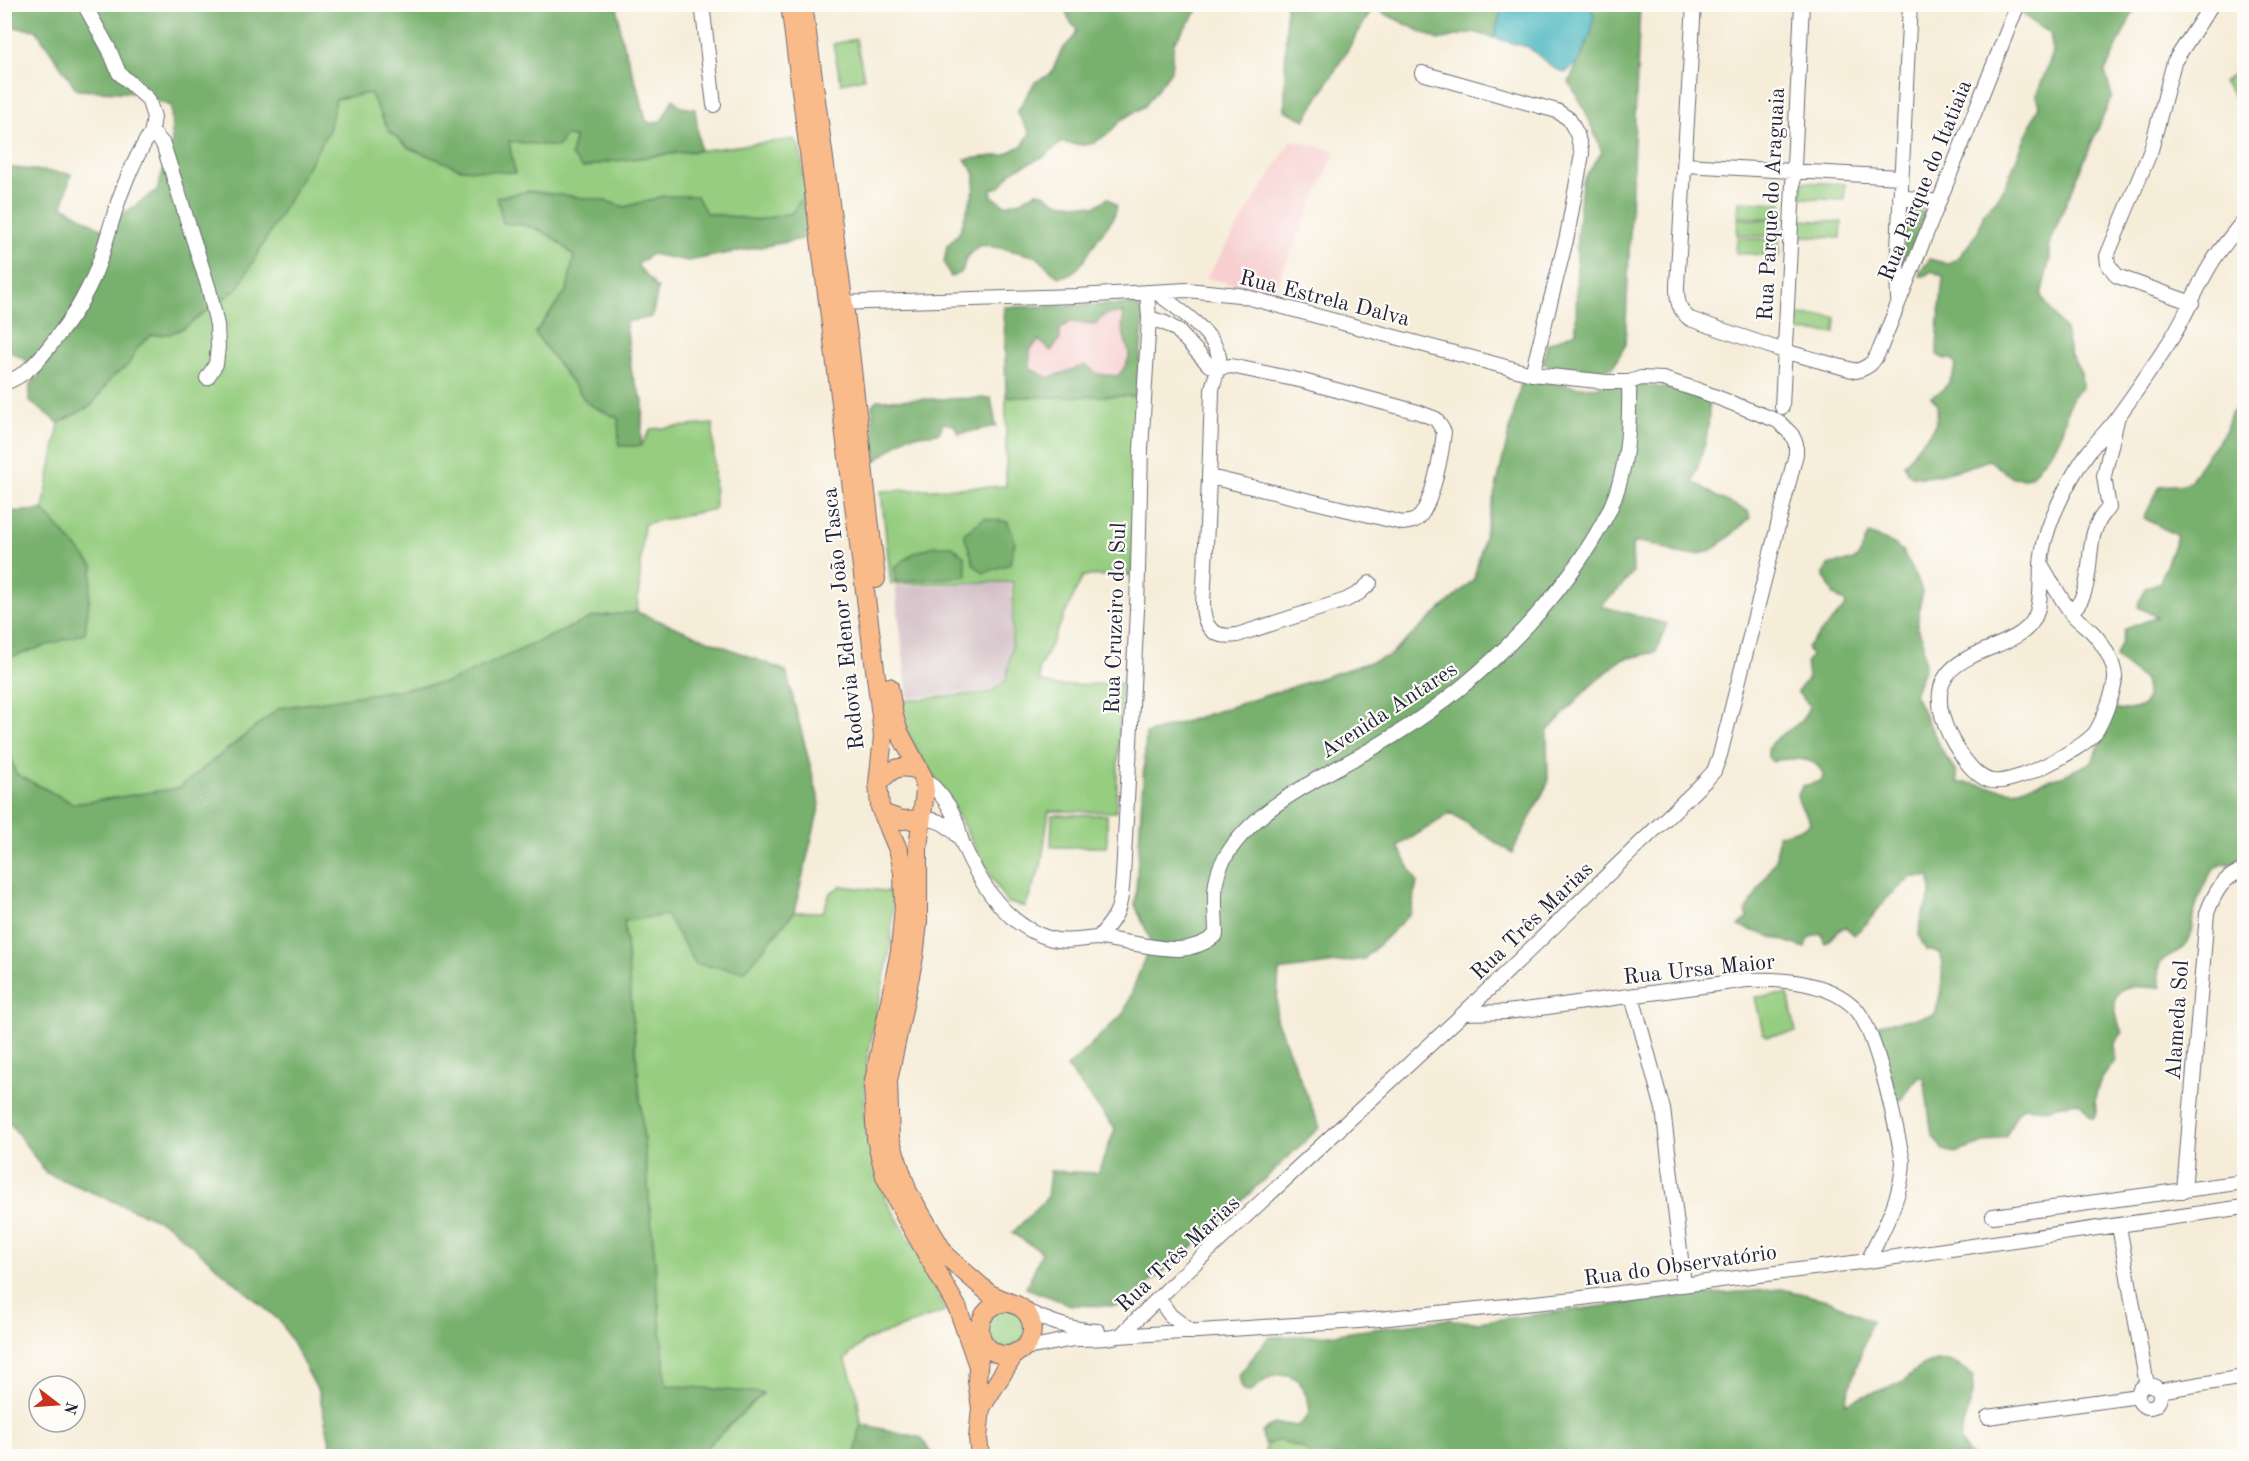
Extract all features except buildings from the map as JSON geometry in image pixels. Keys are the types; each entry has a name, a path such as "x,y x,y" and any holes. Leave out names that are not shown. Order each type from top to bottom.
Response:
{"main road":[{"name":"Rodovia Edenor João Tasca","path":"790,4 836,303 890,697 899,732 921,774 925,791 921,819 918,923 914,957 888,1081 891,1141 908,1192 946,1256 990,1294 1019,1307"},
{"name":"Rodovia Edenor João Tasca","path":"803,4 882,726 878,783 882,813 899,852 903,873 904,906 898,963 873,1086 876,1139 885,1176 904,1214 958,1309 978,1336 980,1456"},
{"path":"878,783 888,772 903,766 921,774"},
{"path":"882,813 902,820 921,819"},
{"path":"942,1281 957,1266"},
{"path":"981,1408 1019,1350 1027,1343 1031,1329 1027,1314 1019,1307 1000,1303 993,1306 983,1317 978,1336 994,1352 1009,1354 1019,1350"}],"street":[{"path":"4,383 28,372 70,319 85,296 98,266 125,184 138,153 151,135 154,117 148,99 119,73 84,4"},
{"path":"702,4 714,105"},
{"path":"1694,4 1677,297 1679,307 1690,319 1784,351"},
{"name":"Rua Parque do Araguaia","path":"1782,406 1802,4"},
{"path":"1898,302 1900,177 1910,4"},
{"name":"Rua Parque do Itatiaia","path":"1784,351 1856,371 1866,369 1874,362 2018,4"},
{"path":"2192,303 2117,276 2108,264 2106,256 2151,150 2174,62 2212,4"},
{"path":"1422,73 1557,111 1569,119 1577,134 1582,154 1574,201 1532,374"},
{"path":"151,135 155,135 163,144 209,289 217,325 218,346 216,364 207,378"},
{"path":"1685,165 1900,177"},
{"path":"1900,197 1938,202"},
{"path":"2041,564 2071,613 2094,634 2115,674 2110,696 2097,731 2087,741 2025,774 2006,781 1992,780 1980,776 1970,766 1944,723 1940,699 1946,677 1961,661 2018,634 2032,623 2037,614 2039,602 2041,564 2044,541 2068,486 2089,452 2119,416 2169,342 2192,303 2210,265 2244,220"},
{"name":"Rua Estrela Dalva","path":"836,303 1076,296 1187,290 1239,295 1532,374 1584,381 1629,382 1641,378 1663,379 1698,390 1778,422 1792,435"},
{"path":"1152,292 1190,317 1205,333 1219,357 1212,384 1203,614 1206,623 1216,633 1225,637 1237,636 1346,600 1359,593 1370,583"},
{"name":"Rua Cruzeiro do Sul","path":"1098,938 1113,922 1121,904 1137,610 1141,450 1152,292"},
{"path":"1149,318 1177,330 1209,365 1218,368 1231,366 1303,381 1418,412 1436,419 1444,432 1429,500 1422,514 1413,521 1403,523 1210,477"},
{"name":"Avenida Antares","path":"1098,938 1167,950 1203,945 1216,935 1215,881 1222,862 1256,821 1278,803 1389,739 1445,702 1474,678 1523,630 1573,568 1609,510 1620,479 1630,430 1629,382"},
{"path":"2071,613 2084,594 2094,528 2102,514 2109,508 2104,476 2119,416"},
{"name":"Rua Três Marias","path":"1119,1335 1464,1013 1714,771 1720,755 1796,454 1796,444 1792,435"},
{"path":"921,774 945,800 978,874 997,902 1013,920 1034,933 1053,939 1074,942 1098,938"},
{"path":"921,819 937,819 943,822 950,826 962,841"},
{"name":"Alameda Sol","path":"2184,1191 2207,913 2213,897 2223,882 2244,870"},
{"name":"Rua Ursa Maior","path":"1464,1013 1488,1013 1747,980 1778,979 1808,983 1834,994 1855,1008 1866,1023 1874,1045 1903,1161 1903,1179 1895,1205 1868,1261"},
{"path":"1632,996 1662,1109 1684,1284"},
{"path":"1474,1003 1488,1013"},
{"path":"1993,1216 2244,1182"},
{"name":"Rua do Observatório","path":"1019,1350 1074,1340 1107,1339 1119,1335 1359,1321 1574,1299 1868,1261 2244,1208"},
{"path":"2119,1226 2148,1391"},
{"path":"1159,1299 1170,1315 1192,1332"},
{"name":"Rua do Observatório","path":"1019,1307 1048,1322 1086,1331 1119,1335"},
{"path":"1988,1417 2244,1377"}],"shaded area":[{"path":"1292,140 1336,151 1273,293 1206,278"},
{"path":"1137,304 1137,396 1006,397 1004,307"},
{"path":"1011,583 1011,645 1005,679 989,690 908,698 895,586"}],"green space":[{"path":"5,4 617,5 621,37 646,120 651,124 662,120 673,99 681,107 695,109 700,150 607,162 583,168 571,156 575,137 566,136 557,147 509,141 515,173 461,169 409,148 389,131 370,93 336,99 329,130 238,288 184,328 170,334 152,335 138,347 128,365 111,378 92,405 59,423 29,401 30,384 40,375 24,359 5,349 5,167 71,174 63,206 102,229 157,190 172,141 171,106 139,93 77,90 36,30 5,26"},
{"path":"1069,4 1202,5 1174,42 1171,71 1145,106 1121,120 1109,133 1094,143 1084,145 1061,143 1043,157 1011,172 1000,187 991,189 992,196 1005,205 1021,201 1036,192 1043,193 1057,202 1096,206 1108,198 1117,206 1114,217 1081,265 1071,273 1058,277 1037,257 980,245 966,258 962,272 951,277 944,263 947,246 959,233 974,190 975,174 965,159 1004,155 1023,145 1030,133 1017,112 1035,82 1051,74 1061,51 1074,37 1077,29 1067,15"},
{"path":"1286,5 1503,5 1494,38 1474,32 1438,40 1373,8 1305,120 1285,110"},
{"path":"1589,5 1640,5 1625,346 1612,368 1578,370 1542,364 1547,344 1576,332 1577,239 1582,182 1602,152 1584,108 1569,82 1591,33 1592,14"},
{"path":"2024,5 2140,5 2133,12 2105,72 2112,96 2050,241 2050,258 2041,296 2065,330 2070,354 2081,373 2082,387 2071,398 2060,438 2031,476 2023,479 2013,478 1989,460 1947,473 1923,477 1914,476 1908,473 1904,464 1934,426 1937,417 1937,403 1931,397 1947,385 1956,366 1952,359 1945,359 1937,355 1943,276 1932,271 1920,276 1920,271 1930,259 1948,264 1960,256 1978,232 1984,212 1996,200 2008,179 2039,105 2036,96 2053,53 2050,33 2032,22 2022,12"},
{"path":"856,39 864,78 841,83 833,44"},
{"path":"2244,66 2244,102 2241,105 2223,82"},
{"path":"370,93 389,131 409,148 514,173 509,141 557,146 565,136 575,137 583,168 607,162 794,139 800,148 806,192 792,213 758,220 706,213 664,196 625,207 601,200 503,223 543,231 574,256 567,290 535,333 588,404 618,418 641,446 651,429 713,424 715,509 644,524 637,612 593,617 449,682 280,708 179,788 74,804 16,774 5,742 4,659 85,632 93,566 43,510 59,423 92,405 111,378 128,365 138,347 152,335 170,334 283,208 329,130 335,99"},
{"path":"1802,182 1845,184 1844,200 1801,198"},
{"path":"529,191 601,200 625,207 664,196 697,196 706,213 758,220 792,213 806,192 809,224 802,239 688,261 651,254 637,265 658,289 652,317 626,322 632,375 643,401 641,446 619,446 618,418 588,404 535,333 567,290 574,256 558,241 542,231 503,223 497,197"},
{"path":"1739,201 1782,203 1781,219 1738,217"},
{"path":"1906,210 1926,212 1902,273"},
{"path":"1738,219 1780,221 1780,237 1737,235"},
{"path":"1799,220 1842,222 1841,238 1799,236"},
{"path":"1737,238 1779,240 1779,256 1736,253"},
{"path":"1137,304 1144,315 1137,396 1006,397 1004,307","holes":["1124,313 1122,330 1129,351 1129,359 1118,376 1097,374 1086,365 1048,378 1030,368 1030,350 1039,340 1051,351 1060,339 1060,329 1070,322 1095,324 1106,314"]},
{"path":"1794,315 1836,317 1835,333 1793,331"},
{"path":"1522,379 1578,387 1643,385 1677,390 1708,400 1709,421 1703,451 1693,481 1719,498 1748,511 1750,518 1722,543 1704,553 1682,554 1650,544 1632,544 1633,572 1601,606 1667,624 1656,652 1621,660 1587,689 1547,732 1548,783 1512,853 1451,813 1398,846 1417,882 1411,913 1364,959 1279,971 1276,1019 1320,1127 1185,1254 1120,1306 1071,1305 1026,1288 1042,1252 1012,1233 1047,1198 1050,1171 1098,1173 1115,1129 1067,1067 1124,1013 1151,941 1135,905 1146,734 1389,656 1474,579"},
{"path":"1137,396 1131,575 1083,576 1039,669 1040,681 1054,686 1121,683 1116,812 1049,811 1041,866 1025,907 1006,902 948,798 911,740 903,715 902,701 990,692 1006,680 1012,646 1013,582 891,584 881,491 1006,486 1006,397"},
{"path":"991,398 996,426 959,434 954,425 943,423 939,433 908,436 876,461 872,405 877,400"},
{"path":"2244,399 2244,864 2221,865 2211,873 2197,904 2189,940 2184,947 2166,957 2159,966 2161,987 2128,987 2118,994 2115,1007 2122,1033 2114,1045 2116,1061 2105,1074 2098,1088 2094,1118 2091,1118 2082,1105 2076,1102 2045,1109 2023,1107 2017,1113 2006,1136 1955,1153 1943,1150 1932,1135 1924,1078 1920,1077 1915,1080 1904,1097 1895,1102 1871,1028 1935,1014 1942,984 1941,953 1926,950 1919,936 1920,921 1931,893 1930,877 1912,877 1888,897 1854,935 1846,927 1840,929 1826,943 1822,934 1813,936 1808,940 1805,948 1738,926 1748,918 1746,911 1776,859 1778,835 1805,827 1810,823 1799,803 1797,794 1803,786 1821,781 1823,775 1815,764 1802,759 1772,761 1768,757 1768,749 1772,742 1793,728 1806,715 1809,705 1797,692 1808,678 1806,663 1811,656 1807,647 1846,606 1845,602 1834,595 1823,574 1829,565 1849,562 1857,558 1869,534 1894,544 1902,551 1917,577 1922,592 1917,626 1922,637 1925,667 1914,694 1945,756 1956,770 1958,783 2013,791 2064,775 2092,762 2103,737 2110,708 2134,709 2143,705 2147,699 2145,681 2117,659 2116,655 2125,629 2157,617 2138,607 2145,588 2160,582 2177,536 2144,518 2160,486 2185,484 2191,480 2225,432 2231,413"},
{"path":"43,510 93,566 85,633 5,659 5,512"},
{"path":"984,518 1008,522 1015,541 1010,564 984,573 974,565 964,534"},
{"path":"934,546 952,546 964,556 967,576 895,582 895,567 914,553"},
{"path":"637,612 786,671 820,804 794,912 745,971 696,964 666,915 624,921 666,1385 763,1393 697,1456 333,1456 319,1393 281,1322 167,1224 46,1173 5,1116 5,742 16,774 74,804 179,788 279,708 449,682 593,617"},
{"path":"1052,815 1107,815 1107,847 1051,847"},
{"path":"841,886 893,892 891,945 866,1065 864,1112 874,1164 886,1200 927,1268 945,1311 865,1341 845,1359 857,1393 861,1424 855,1456 697,1456 763,1394 666,1385 624,921 667,915 696,964 745,971 794,912 823,912 830,893"},
{"path":"1788,994 1796,1032 1767,1036 1763,1033 1755,997"},
{"path":"1782,1289 1831,1301 1871,1321 1845,1403 1903,1381 1918,1369 1933,1362 1947,1361 1967,1371 1973,1377 1973,1394 1960,1439 1967,1453 1972,1456 1313,1456 1304,1449 1280,1440 1264,1444 1262,1433 1269,1426 1287,1424 1297,1426 1307,1416 1309,1405 1299,1381 1279,1374 1267,1379 1250,1392 1244,1391 1239,1375 1269,1337 1328,1335 1449,1319 1477,1322 1683,1296"},
{"path":"1006,1308 1020,1314 1026,1328 1020,1342 1006,1348 992,1342 986,1328 992,1314"},
{"path":"861,1424 922,1438 933,1456 855,1456"},
{"path":"1280,1440 1304,1449 1313,1456 1264,1456 1267,1444"}],"water":[{"path":"1503,5 1589,5 1594,15 1591,34 1577,64 1565,73 1554,68 1528,47 1494,38"}]}
